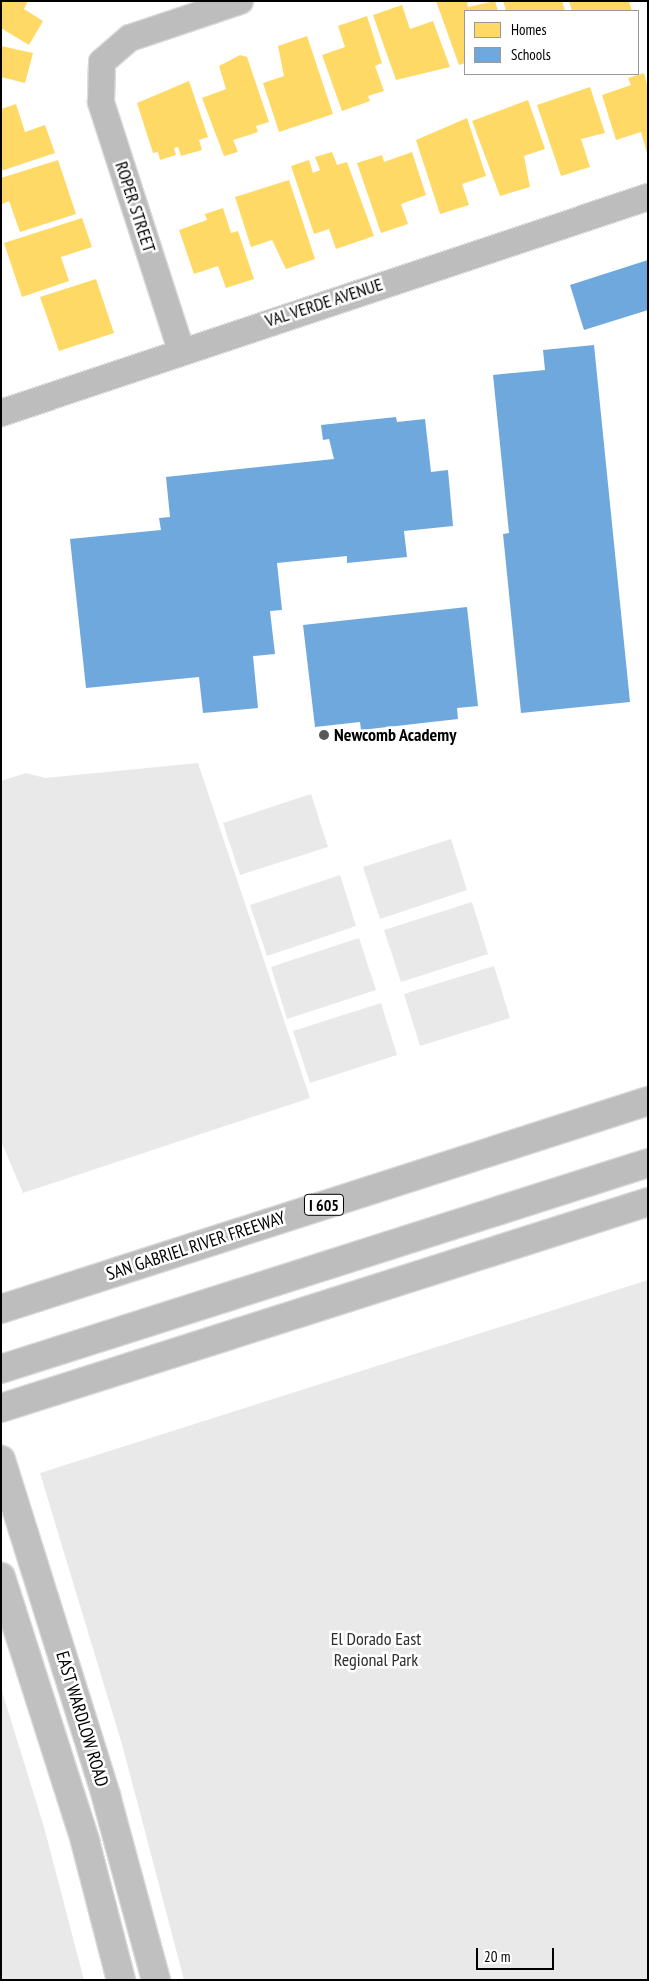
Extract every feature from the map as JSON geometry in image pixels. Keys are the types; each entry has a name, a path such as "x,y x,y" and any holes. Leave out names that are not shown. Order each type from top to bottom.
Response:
{"highway":[{"name":"SAN GABRIEL RIVER FREEWAY","path":"1,1308 648,1100"},
{"path":"1,1369 648,1163"},
{"path":"1,1408 648,1202"}],"main road":[{"name":"EAST WARDLOW ROAD","path":"3,1465 106,1796 156,1980"},
{"name":"EAST WARDLOW ROAD","path":"1,1576 85,1841 121,1980"}],"street":[{"name":"ROPER STREET","path":"181,350 101,102 102,62 130,38 240,1"},
{"name":"VAL VERDE AVENUE","path":"1,413 181,350 648,196"}],"green space":[{"path":"198,763 310,1098 23,1193 1,1141 1,781 26,773 45,778"},
{"path":"311,794 328,847 240,875 223,823"},
{"path":"451,839 467,890 380,919 363,867"},
{"path":"340,875 356,926 267,956 250,905"},
{"path":"472,902 488,954 401,982 384,930"},
{"path":"359,938 376,990 287,1019 271,967"},
{"path":"494,966 510,1018 420,1046 404,994"},
{"path":"381,1003 397,1055 310,1083 293,1031"},
{"name":"El Dorado East Regional Park","path":"648,1280 648,1980 184,1980 123,1748 40,1473"},
{"path":"1,1688 44,1827 84,1980 1,1980"}],"building: Homes":[{"path":"1,1 28,1 24,9 43,21 29,45 1,28"},
{"path":"436,1 467,1 468,7 495,1 498,10 464,10 464,63 459,65"},
{"path":"503,1 562,1 565,10 506,10"},
{"path":"569,1 629,1 632,10 572,10"},
{"path":"402,5 410,29 433,21 450,67 396,80 373,15"},
{"path":"367,16 382,63 375,66 384,91 368,96 370,101 342,111 322,55 345,47 338,26"},
{"path":"307,36 333,114 279,132 263,83 284,76 278,46"},
{"path":"1,46 33,53 25,83 1,77"},
{"path":"240,55 247,57 269,122 256,126 258,132 233,140 238,152 224,156 202,98 226,89 219,66"},
{"path":"644,73 648,88 647,153 641,132 616,140 602,95 631,85 628,78"},
{"path":"189,81 208,137 199,140 202,150 181,156 178,147 174,148 176,155 160,160 158,152 153,153 137,103"},
{"path":"590,87 605,133 581,139 590,167 561,176 537,105"},
{"path":"528,100 545,149 524,156 530,187 500,196 472,121"},
{"path":"16,104 25,132 45,125 55,153 1,171 1,109"},
{"path":"467,118 486,176 462,184 469,205 440,214 416,140"},
{"path":"332,152 337,165 347,162 374,236 336,249 329,229 314,234 291,166 309,160 313,173 320,170 315,157"},
{"path":"412,152 426,195 401,204 408,224 381,233 357,163 382,155 384,162"},
{"path":"58,160 76,214 20,232 9,201 2,204 1,178"},
{"path":"289,180 315,259 286,269 272,240 251,247 235,197"},
{"path":"223,208 231,233 238,231 254,279 226,288 218,266 194,274 179,230 207,220 205,214"},
{"path":"82,218 92,247 61,257 69,281 22,297 4,243"},
{"path":"96,279 114,333 59,351 40,297"}],"building: Schools":[{"path":"648,260 648,310 584,330 570,285"},
{"path":"594,345 630,702 521,713 503,534 509,533 493,375 545,370 543,350"},
{"path":"396,417 397,422 425,419 431,472 448,470 453,526 404,531 407,557 347,563 347,556 277,563 282,610 270,611 275,654 253,656 258,708 203,713 199,677 86,688 70,539 161,530 159,518 170,517 166,477 334,459 329,439 323,440 321,425"},
{"path":"467,607 478,706 457,708 458,719 361,730 360,722 315,727 303,625"}],"place":[{"name":"Newcomb Academy","path":"324,735"}]}
